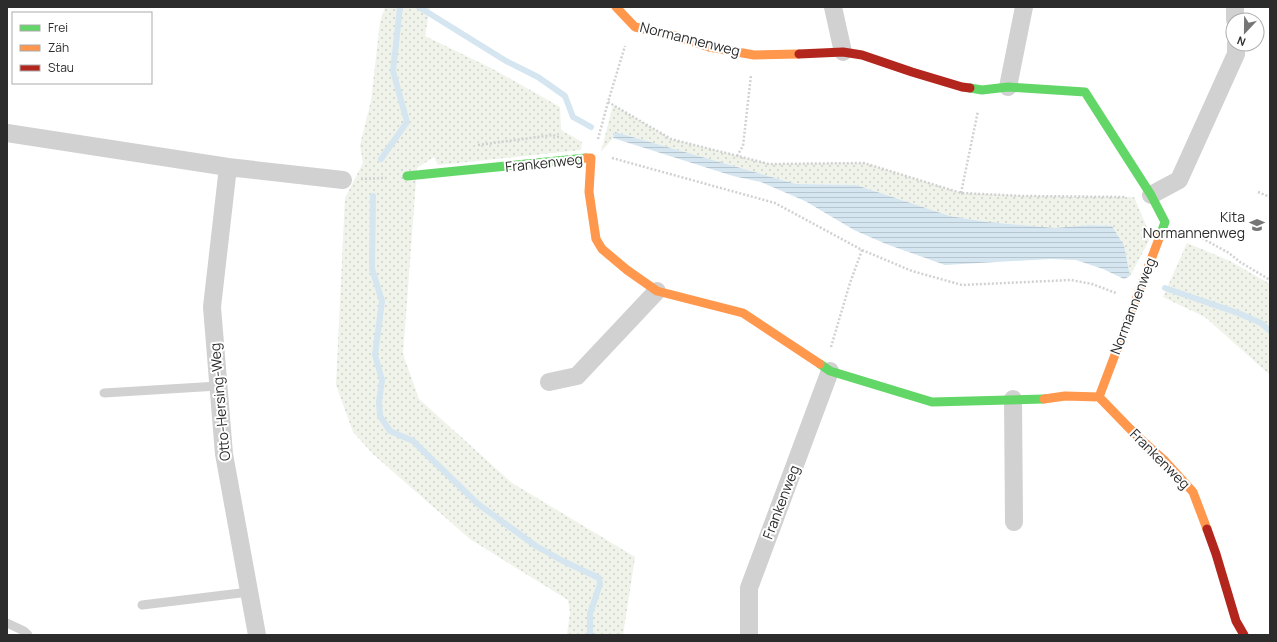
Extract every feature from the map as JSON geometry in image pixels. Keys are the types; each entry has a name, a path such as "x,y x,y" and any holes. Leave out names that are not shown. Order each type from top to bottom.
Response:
{"street":[{"name":"Normannenweg","path":"616,7 635,27 676,36 709,47 754,55 843,52 862,55 962,88 982,90 1008,87 1085,92 1151,195 1165,222 1099,397"},
{"path":"833,7 843,52"},
{"path":"1008,87 1024,7"},
{"path":"1151,195 1179,180 1236,52"},
{"path":"7,133 228,167 343,180"},
{"name":"Frankenweg","path":"407,176 591,158 589,192 596,239 602,249 627,270 657,291 743,313 830,371 932,402 1043,399 1065,396 1099,397 1134,433 1164,460 1193,492 1216,554 1236,622 1244,635"},
{"name":"Otto-Hersing-Weg","path":"228,167 212,307 224,454 257,635"},
{"path":"549,382 578,376 657,291"},
{"name":"Frankenweg","path":"749,635 749,588 830,371"},
{"path":"1012,399 1014,522"}],"lane":[{"path":"104,393 218,386"},
{"path":"142,605 249,592"},
{"path":"7,623 24,631 28,635"}],"path":[{"path":"635,27 627,41 591,158 609,158 775,203 862,250 912,271 962,285 1071,280 1092,284 1134,301"},
{"path":"737,156 743,146 754,55"},
{"path":"961,193 982,90"},
{"path":"608,102 671,139 769,164 864,163 961,193 1024,196 1134,197 1151,195"},
{"path":"343,180 407,176"},
{"path":"1258,192 1270,197"},
{"path":"1165,222 1198,236 1229,253 1240,262 1270,280"},
{"path":"830,371 830,350 850,283 862,250"}],"shaded area":[{"path":"385,7 430,7 425,36 491,68 560,107 561,130 582,142 581,150 438,165 434,157 417,168 403,354 419,399 512,483 635,557 623,635 567,635 570,612 568,600 470,539 374,455 353,432 336,385 345,198 363,163 360,145 371,101 380,22"},
{"path":"613,105 671,139 769,164 864,163 961,193 1024,196 1134,197 1151,237 1130,276 1124,245 1112,226 1090,225 1055,228 987,222 950,216 856,185 796,184 615,132 613,138 601,152"},
{"path":"1187,243 1230,261 1270,284 1270,375 1205,317 1163,297"}],"water":[{"path":"615,132 796,184 856,185 950,216 987,222 1055,228 1090,225 1112,226 1124,245 1130,276 1124,279 1103,269 1076,260 1050,259 945,265 886,244 854,230 805,201 761,182 733,176 613,138"}],"waterway":[{"path":"381,159 407,122 393,71 400,7"},
{"path":"419,7 506,61 538,77 565,96 573,117 591,127"},
{"path":"373,196 372,269 382,301 375,355 382,380 379,402 380,416 390,431 413,441 478,504 536,546 599,578 600,584 590,614 590,635"},
{"path":"1165,288 1238,313 1261,323 1270,331"}],"traffic: fast":[{"path":"970,88 982,90 1008,87 1085,92 1151,195 1165,222 1160,236"},
{"path":"407,176 586,158"},
{"path":"820,364 830,371 932,402 1044,399"}],"traffic: slow":[{"path":"616,7 635,27 676,36 709,47 754,55 799,54"},
{"path":"586,158 591,158 589,192 596,239 602,249 627,270 657,291 743,313 820,364"},
{"path":"1099,397 1160,236"},
{"path":"1044,399 1065,396 1099,397 1134,433 1164,460 1193,492 1207,529"}],"traffic: jam":[{"path":"799,54 843,52 862,55 912,72 970,88"},
{"path":"1207,529 1236,621 1244,635"}],"place":[{"name":"Kita Normannenweg","path":"1257,225"}]}
